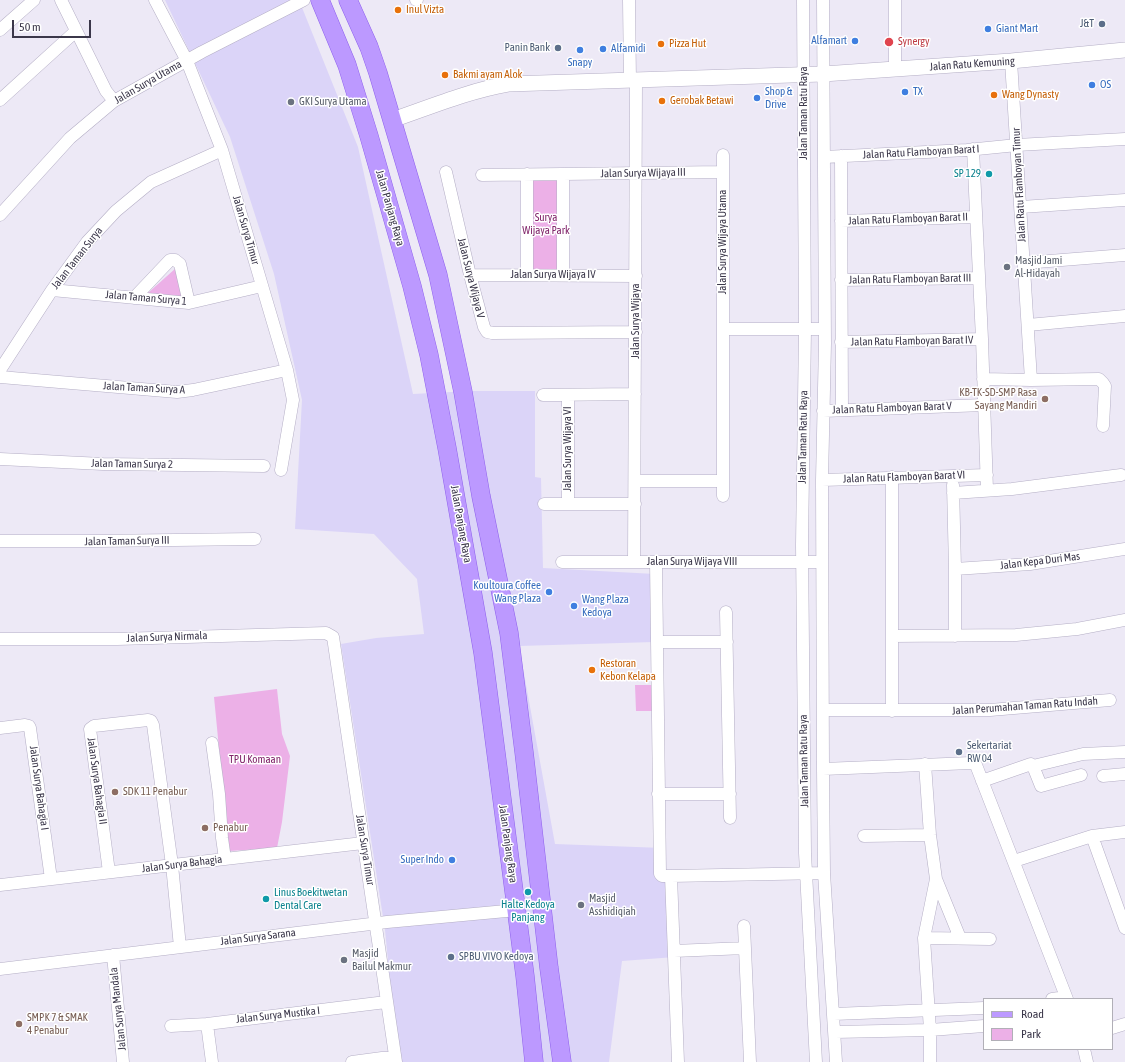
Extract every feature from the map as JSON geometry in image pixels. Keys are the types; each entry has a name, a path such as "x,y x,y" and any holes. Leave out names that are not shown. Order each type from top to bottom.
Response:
{"main road":[{"name":"Jalan Panjang Raya","path":"320,0 348,65 412,286 429,355 447,448 484,660 517,910 534,1062"},
{"path":"348,0 369,47 438,275 463,392 483,510 509,633 549,968 562,1062"},
{"path":"458,512 467,516 479,514 483,510"},
{"path":"464,544 474,535 490,540"}],"street":[{"path":"0,30 34,0"},
{"path":"60,0 106,91 114,101"},
{"name":"Jalan Surya Timur","path":"155,0 187,60 222,150 287,370 293,400 281,470"},
{"name":"Jalan Surya Utama","path":"2,210 70,138 114,101 187,60 304,0"},
{"name":"Jalan Surya Wijaya","path":"629,0 636,173 634,562"},
{"name":"Jalan Taman Ratu Raya","path":"803,0 824,157 822,480 813,562 823,710 823,768 816,873 834,1014 836,1062"},
{"name":"Jalan Taman Ratu Raya","path":"816,1062 813,562 806,328 814,74 823,0"},
{"path":"895,0 895,69"},
{"path":"0,100 76,31"},
{"name":"Jalan Ratu Kemuning","path":"814,74 1011,61 1125,50"},
{"name":"Jalan Ratu Flamboyan Timur","path":"1011,61 1031,380"},
{"path":"392,120 474,92 508,84 814,74"},
{"name":"Jalan Ratu Flamboyan Barat I","path":"824,157 1125,139"},
{"path":"973,149 987,490"},
{"name":"Jalan Taman Surya","path":"0,370 52,290 87,242 116,211 151,182 222,150"},
{"name":"Jalan Surya Wijaya Utama","path":"723,155 723,496"},
{"path":"840,156 842,410"},
{"name":"Jalan Surya Wijaya V","path":"446,172 470,275 484,327 487,332 636,332"},
{"name":"Jalan Surya Wijaya III","path":"482,175 723,172"},
{"path":"527,174 527,275"},
{"path":"563,174 563,275"},
{"path":"1021,207 1125,200"},
{"name":"Jalan Ratu Flamboyan Barat II","path":"841,221 976,217"},
{"path":"1024,263 1125,256"},
{"path":"134,298 170,260 175,260 180,264 189,303"},
{"name":"Jalan Surya Wijaya IV","path":"470,275 636,276"},
{"name":"Jalan Ratu Flamboyan Barat III","path":"841,280 979,278"},
{"name":"Jalan Taman Surya 1","path":"52,290 189,303 262,286"},
{"path":"1028,325 1125,316"},
{"path":"723,329 823,328"},
{"name":"Jalan Ratu Flamboyan Barat IV","path":"841,342 982,339"},
{"name":"Jalan Taman Surya A","path":"0,377 177,392 287,370"},
{"path":"983,379 1099,379 1105,386 1103,426"},
{"name":"Jalan Surya Wijaya VI","path":"543,395 635,394"},
{"name":"Jalan Surya Wijaya VI","path":"568,395 568,504"},
{"name":"Jalan Ratu Flamboyan Barat V","path":"823,411 984,405"},
{"name":"Jalan Taman Surya 2","path":"0,459 103,464 264,466"},
{"name":"Jalan Ratu Flamboyan Barat VI","path":"822,480 986,475"},
{"path":"952,476 955,569 954,636"},
{"path":"953,493 1048,485 1121,476"},
{"path":"892,477 892,711"},
{"path":"635,481 723,480"},
{"path":"544,504 635,504"},
{"name":"Jalan Taman Surya III","path":"0,541 94,542 255,539"},
{"name":"Jalan Kepa Duri Mas","path":"955,569 1030,564 1125,549"},
{"name":"Jalan Surya Wijaya VIII","path":"562,562 813,562"},
{"path":"656,562 659,871 662,876 816,873"},
{"path":"726,612 730,818"},
{"path":"892,636 1016,635 1077,629 1125,620"},
{"name":"Jalan Surya Nirmala","path":"0,639 117,639 326,633 333,637"},
{"name":"Jalan Surya Timur","path":"333,637 395,1060"},
{"path":"657,642 727,642"},
{"name":"Jalan Perumahan Taman Ratu Indah","path":"823,710 990,710 1110,700"},
{"name":"Jalan Surya Bahagia II","path":"109,872 90,729 94,726 148,720 151,721 153,725 172,865"},
{"name":"Jalan Surya Bahagia I","path":"0,728 25,725 29,726 30,728 51,879"},
{"path":"212,743 219,794 225,859"},
{"path":"982,781 1029,764 1034,766 1083,754 1125,752"},
{"path":"823,768 974,763 978,768 1066,998"},
{"path":"925,764 930,835 936,879 960,938"},
{"path":"1034,766 1041,786 1081,776"},
{"path":"1103,776 1125,774"},
{"path":"658,794 730,794"},
{"path":"1014,861 1092,836 1125,832"},
{"path":"864,836 930,835"},
{"path":"1092,836 1121,903 1125,928"},
{"name":"Jalan Surya Bahagia","path":"0,885 364,843"},
{"path":"172,865 180,947"},
{"path":"671,876 678,1062"},
{"path":"930,1062 930,1030 924,938 936,879"},
{"name":"Jalan Surya Sarana","path":"0,969 376,924 517,910"},
{"path":"744,926 750,1062"},
{"path":"924,938 990,939"},
{"path":"674,951 745,948"},
{"name":"Jalan Surya Mandala","path":"113,955 123,1062"},
{"name":"Jalan Surya Mustika I","path":"170,1026 207,1024 386,1002"},
{"path":"834,1014 983,1008"},
{"path":"207,1024 212,1062"},
{"path":"1113,1028 1125,1024"},
{"path":"835,1032 930,1030 983,1026"},
{"path":"1084,1050 1088,1062"},
{"path":"352,1062 382,1058 395,1060"}],"shaded area":[{"path":"165,0 299,0 358,147 413,394 470,391 535,391 535,477 541,478 543,568 655,574 654,642 519,646 555,844 663,848 675,957 622,961 609,1062 398,1062 385,930 341,644 376,638 424,634 417,579 374,534 295,529 302,400 274,274 230,137"}],"green space":[{"name":"Surya Wijaya Park","path":"531,179 563,179 561,270 529,270"},
{"path":"176,268 182,297 148,293"},
{"path":"635,685 663,685 662,711 636,711"},
{"name":"TPU Komaan","path":"277,689 282,734 290,756 282,822 277,848 229,851 214,697"}],"place":[{"name":"Inul Vizta","path":"398,10"},
{"name":"J&T","path":"1102,24"},
{"name":"Giant Mart","path":"988,29"},
{"name":"Alfamart","path":"855,41"},
{"name":"Synergy","path":"889,42"},
{"name":"Pizza Hut","path":"661,44"},
{"name":"Panin Bank","path":"558,48"},
{"name":"Alfamidi","path":"603,49"},
{"name":"Snapy","path":"580,50"},
{"name":"Bakmi ayam Alok","path":"445,75"},
{"name":"OS","path":"1092,85"},
{"name":"TX","path":"905,92"},
{"name":"Wang Dynasty","path":"994,95"},
{"name":"Shop & Drive","path":"757,98"},
{"name":"Gerobak Betawi","path":"662,101"},
{"name":"GKI Surya Utama","path":"291,102"},
{"name":"SP 129","path":"989,174"},
{"name":"Masjid Jami Al-Hidayah","path":"1007,267"},
{"name":"KB-TK-SD-SMP Rasa Sayang Mandiri","path":"1045,399"},
{"name":"Koultoura Coffee Wang Plaza","path":"549,592"},
{"name":"Wang Plaza Kedoya","path":"574,606"},
{"name":"Restoran Kebon Kelapa","path":"592,670"},
{"name":"Sekertariat RW 04","path":"959,752"},
{"name":"SDK 11 Penabur","path":"115,792"},
{"name":"Penabur","path":"205,828"},
{"name":"Super Indo","path":"452,860"},
{"name":"Halte Kedoya Panjang","path":"528,892"},
{"name":"Linus Boekitwetan Dental Care","path":"266,899"},
{"name":"Masjid Asshidiqiah","path":"581,905"},
{"name":"SPBU VIVO Kedoya","path":"451,957"},
{"name":"Masjid Bailul Makmur","path":"344,960"},
{"name":"SMPK 7 & SMAK 4 Penabur","path":"19,1024"}]}
